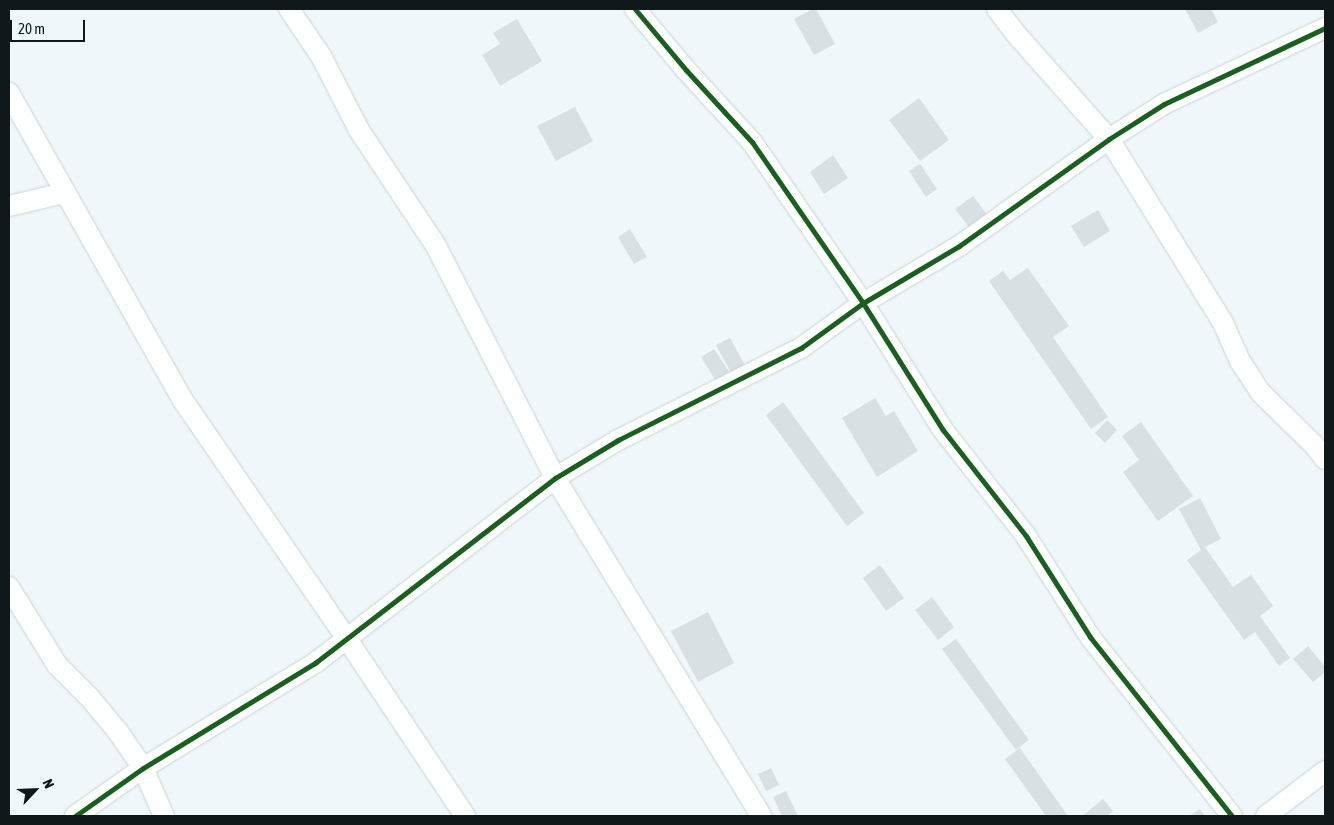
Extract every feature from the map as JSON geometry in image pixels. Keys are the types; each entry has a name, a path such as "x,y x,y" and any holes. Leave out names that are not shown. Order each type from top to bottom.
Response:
{"street":[{"path":"289,9 321,56 359,130 436,246 555,478 761,816"},
{"path":"635,9 686,70 752,142 863,303 943,430 1026,536 1090,637 1232,816"},
{"path":"997,9 1016,34 1109,139 1222,323 1240,361 1261,393 1314,445 1325,459"},
{"path":"75,816 143,768 315,663 463,547 555,478 618,440 801,348 863,303 959,246 1109,139 1164,104 1325,28"},
{"path":"9,93 182,399 347,639 465,816"},
{"path":"9,206 66,193"},
{"path":"9,587 57,665 90,698 119,733 143,768 164,816"},
{"path":"1266,816 1325,771"}],"building":[{"path":"816,9 835,44 814,55 794,19"},
{"path":"1185,9 1211,9 1218,22 1198,33"},
{"path":"517,19 542,61 500,86 482,55 500,44 493,33"},
{"path":"919,98 949,140 920,161 889,120"},
{"path":"575,107 593,141 556,161 537,126"},
{"path":"833,155 848,178 824,194 810,172"},
{"path":"920,164 937,189 926,197 909,171"},
{"path":"973,196 992,221 975,235 955,209"},
{"path":"1098,210 1110,231 1084,247 1071,226"},
{"path":"630,229 647,257 634,264 618,237"},
{"path":"1028,268 1069,326 1053,337 1108,417 1091,429 989,281 1003,271 1010,280"},
{"path":"730,338 747,369 733,376 716,345"},
{"path":"714,349 730,373 716,381 701,357"},
{"path":"875,398 886,416 894,411 918,451 877,477 842,418"},
{"path":"783,402 864,513 847,526 766,415"},
{"path":"1107,420 1117,430 1105,443 1095,433"},
{"path":"1141,422 1193,496 1158,521 1123,472 1139,460 1122,436"},
{"path":"1200,498 1221,539 1205,547 1233,587 1251,575 1273,606 1260,616 1290,658 1279,666 1255,632 1244,640 1187,560 1201,550 1179,509"},
{"path":"880,565 904,598 886,611 863,578"},
{"path":"932,597 954,627 938,640 915,610"},
{"path":"708,612 734,663 698,682 671,631"},
{"path":"956,639 1029,740 1016,750 942,649"},
{"path":"1308,646 1325,667 1325,672 1313,682 1293,659"},
{"path":"1020,748 1068,816 1046,816 1005,759"},
{"path":"771,768 779,785 766,791 758,774"},
{"path":"786,791 798,816 782,816 773,797"},
{"path":"1103,799 1113,811 1107,816 1082,816"},
{"path":"1200,809 1205,816 1189,816"}],"cycle path":[{"path":"635,9 686,70 752,142 863,303 943,430 1026,536 1090,637 1232,816"},
{"path":"75,816 143,768 315,663 555,478 618,440 801,348 863,303 959,246 1109,139 1164,104 1325,28"}]}
